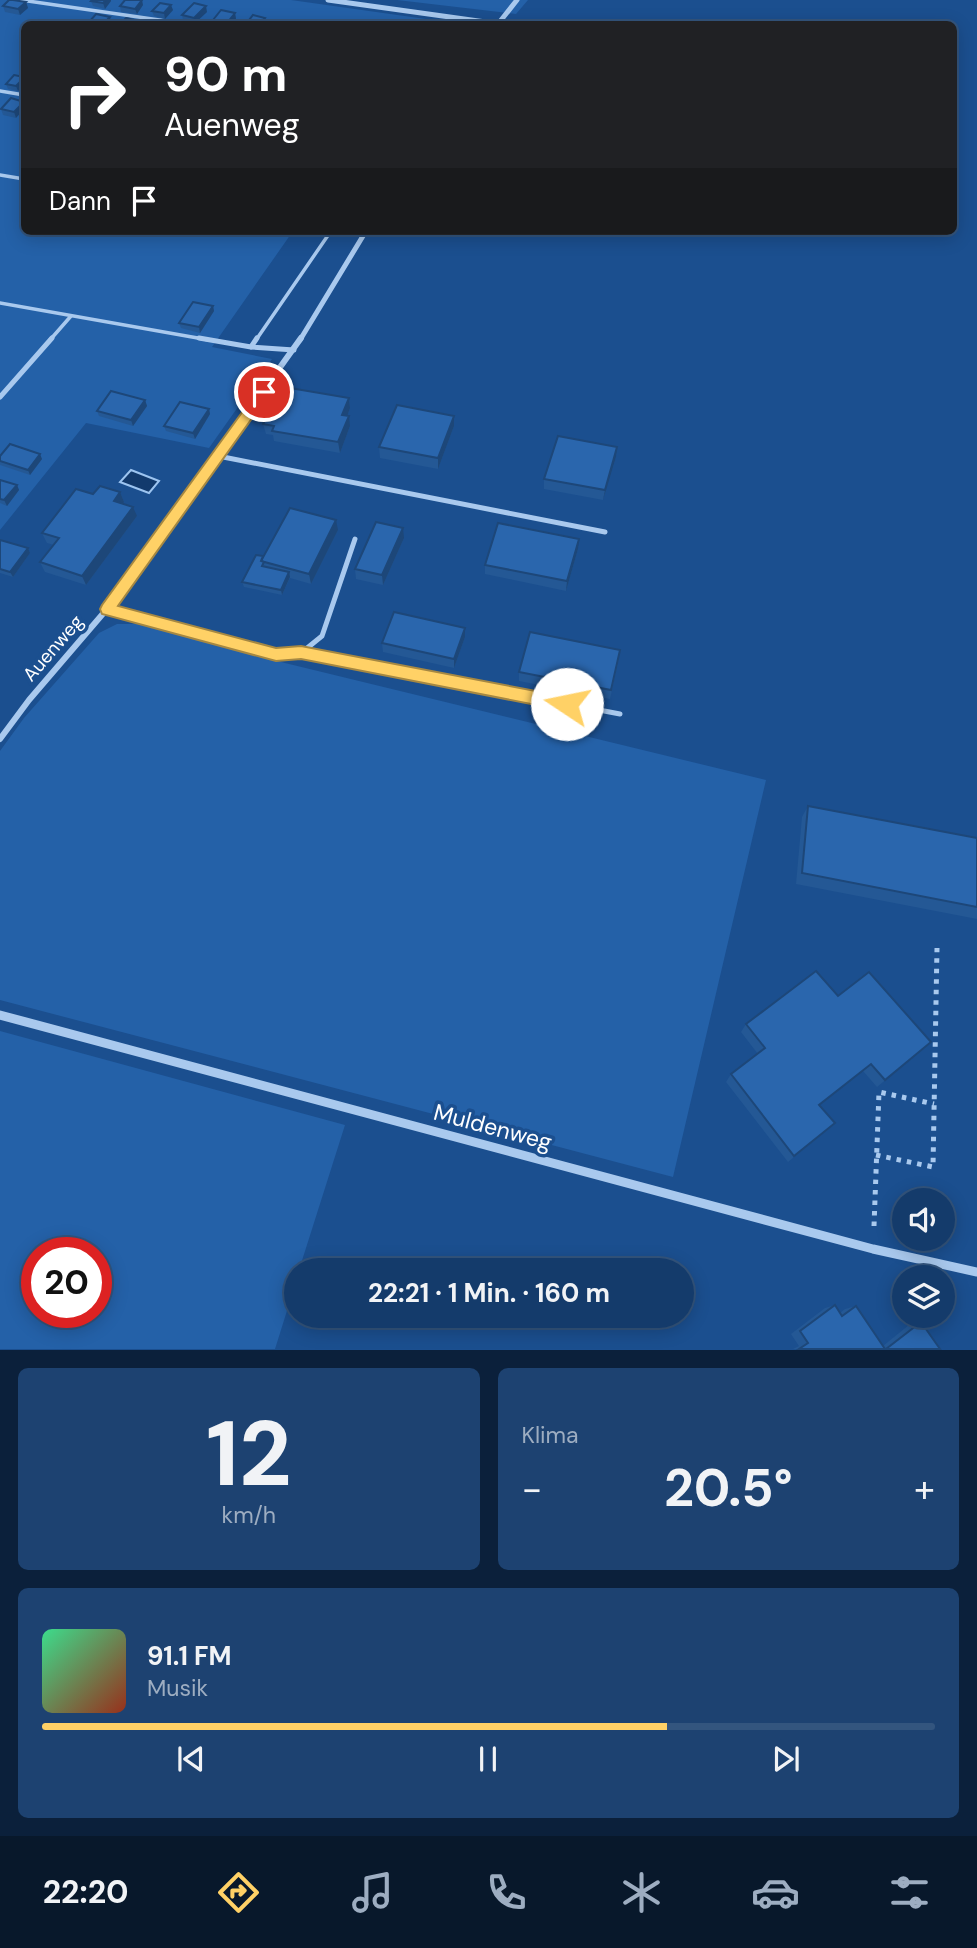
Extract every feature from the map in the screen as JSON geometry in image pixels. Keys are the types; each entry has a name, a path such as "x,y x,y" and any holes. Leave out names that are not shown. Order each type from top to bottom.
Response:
{"street":[{"path":"328,0 462,21"},
{"path":"501,21 517,0"},
{"name":"Auenweg","path":"0,739 29,700 107,609 218,456 294,350 364,235"},
{"name":"Muldenweg","path":"0,1015 873,1249 977,1272"}],"lane":[{"path":"21,0 166,21"},
{"path":"0,91 21,94"},
{"path":"0,175 21,178"},
{"path":"251,347 328,235"},
{"path":"0,303 251,347 294,350"},
{"path":"0,397 71,316"},
{"path":"218,456 605,532"},
{"path":"301,653 322,636 355,539"},
{"path":"107,609 276,654 301,653 620,714"}],"path":[{"path":"876,1154 933,1167 937,948"},
{"path":"873,1249 879,1092 934,1104"}],"shaded area":[{"path":"0,0 291,0 440,21 21,21 21,235 290,235 212,347 272,359 209,448 86,423 0,530"},
{"path":"397,0 528,0 516,14"},
{"path":"131,470 159,481 149,493 120,482"},
{"path":"117,624 139,624 285,663 766,780 673,1177 0,1000 0,751 24,718 99,633"},
{"path":"0,1031 345,1125 303,1258 284,1258 284,1320 275,1349 0,1349"}],"building":[{"path":"9,0 26,2 18,9 3,6"},
{"path":"125,0 142,0 135,9 120,6"},
{"path":"160,3 171,5 164,13 152,11"},
{"path":"194,3 206,6 194,18 182,15"},
{"path":"221,10 235,13 229,21 213,20"},
{"path":"96,14 110,17 106,21 90,21"},
{"path":"253,15 265,18 262,21 248,21"},
{"path":"14,75 21,76 21,81 16,86 6,84"},
{"path":"11,98 21,101 21,105 14,112 1,109"},
{"path":"193,302 213,306 199,327 179,323"},
{"path":"290,388 349,398 342,415 349,416 338,442 272,431 274,426 263,424 275,400 284,401"},
{"path":"111,391 145,400 131,420 97,411"},
{"path":"180,402 209,409 193,433 164,426"},
{"path":"397,405 454,416 438,458 379,447"},
{"path":"558,436 617,447 605,490 544,479"},
{"path":"10,444 40,454 28,470 0,461 0,456"},
{"path":"0,480 17,485 4,500 0,499"},
{"path":"100,486 120,492 114,501 133,507 82,576 40,562 59,538 42,533 76,489 93,494"},
{"path":"290,508 336,520 309,574 261,561"},
{"path":"376,522 403,528 382,575 355,569"},
{"path":"498,523 579,539 567,581 485,565"},
{"path":"0,540 28,548 10,572 0,569"},
{"path":"256,555 263,556 262,566 289,572 281,590 242,582"},
{"path":"394,612 465,628 454,659 382,643"},
{"path":"530,632 620,650 611,690 519,672"},
{"path":"808,806 977,838 977,907 802,873"},
{"path":"816,971 838,996 869,972 931,1042 885,1080 871,1064 819,1105 835,1123 794,1156 731,1074 765,1048 746,1024"},
{"path":"835,1305 842,1316 856,1306 885,1349 799,1349 808,1343 800,1331"},
{"path":"913,1328 925,1328 940,1349 886,1349"}],"route":[{"path":"264,392 107,609 276,654 301,653 567,704"}]}
